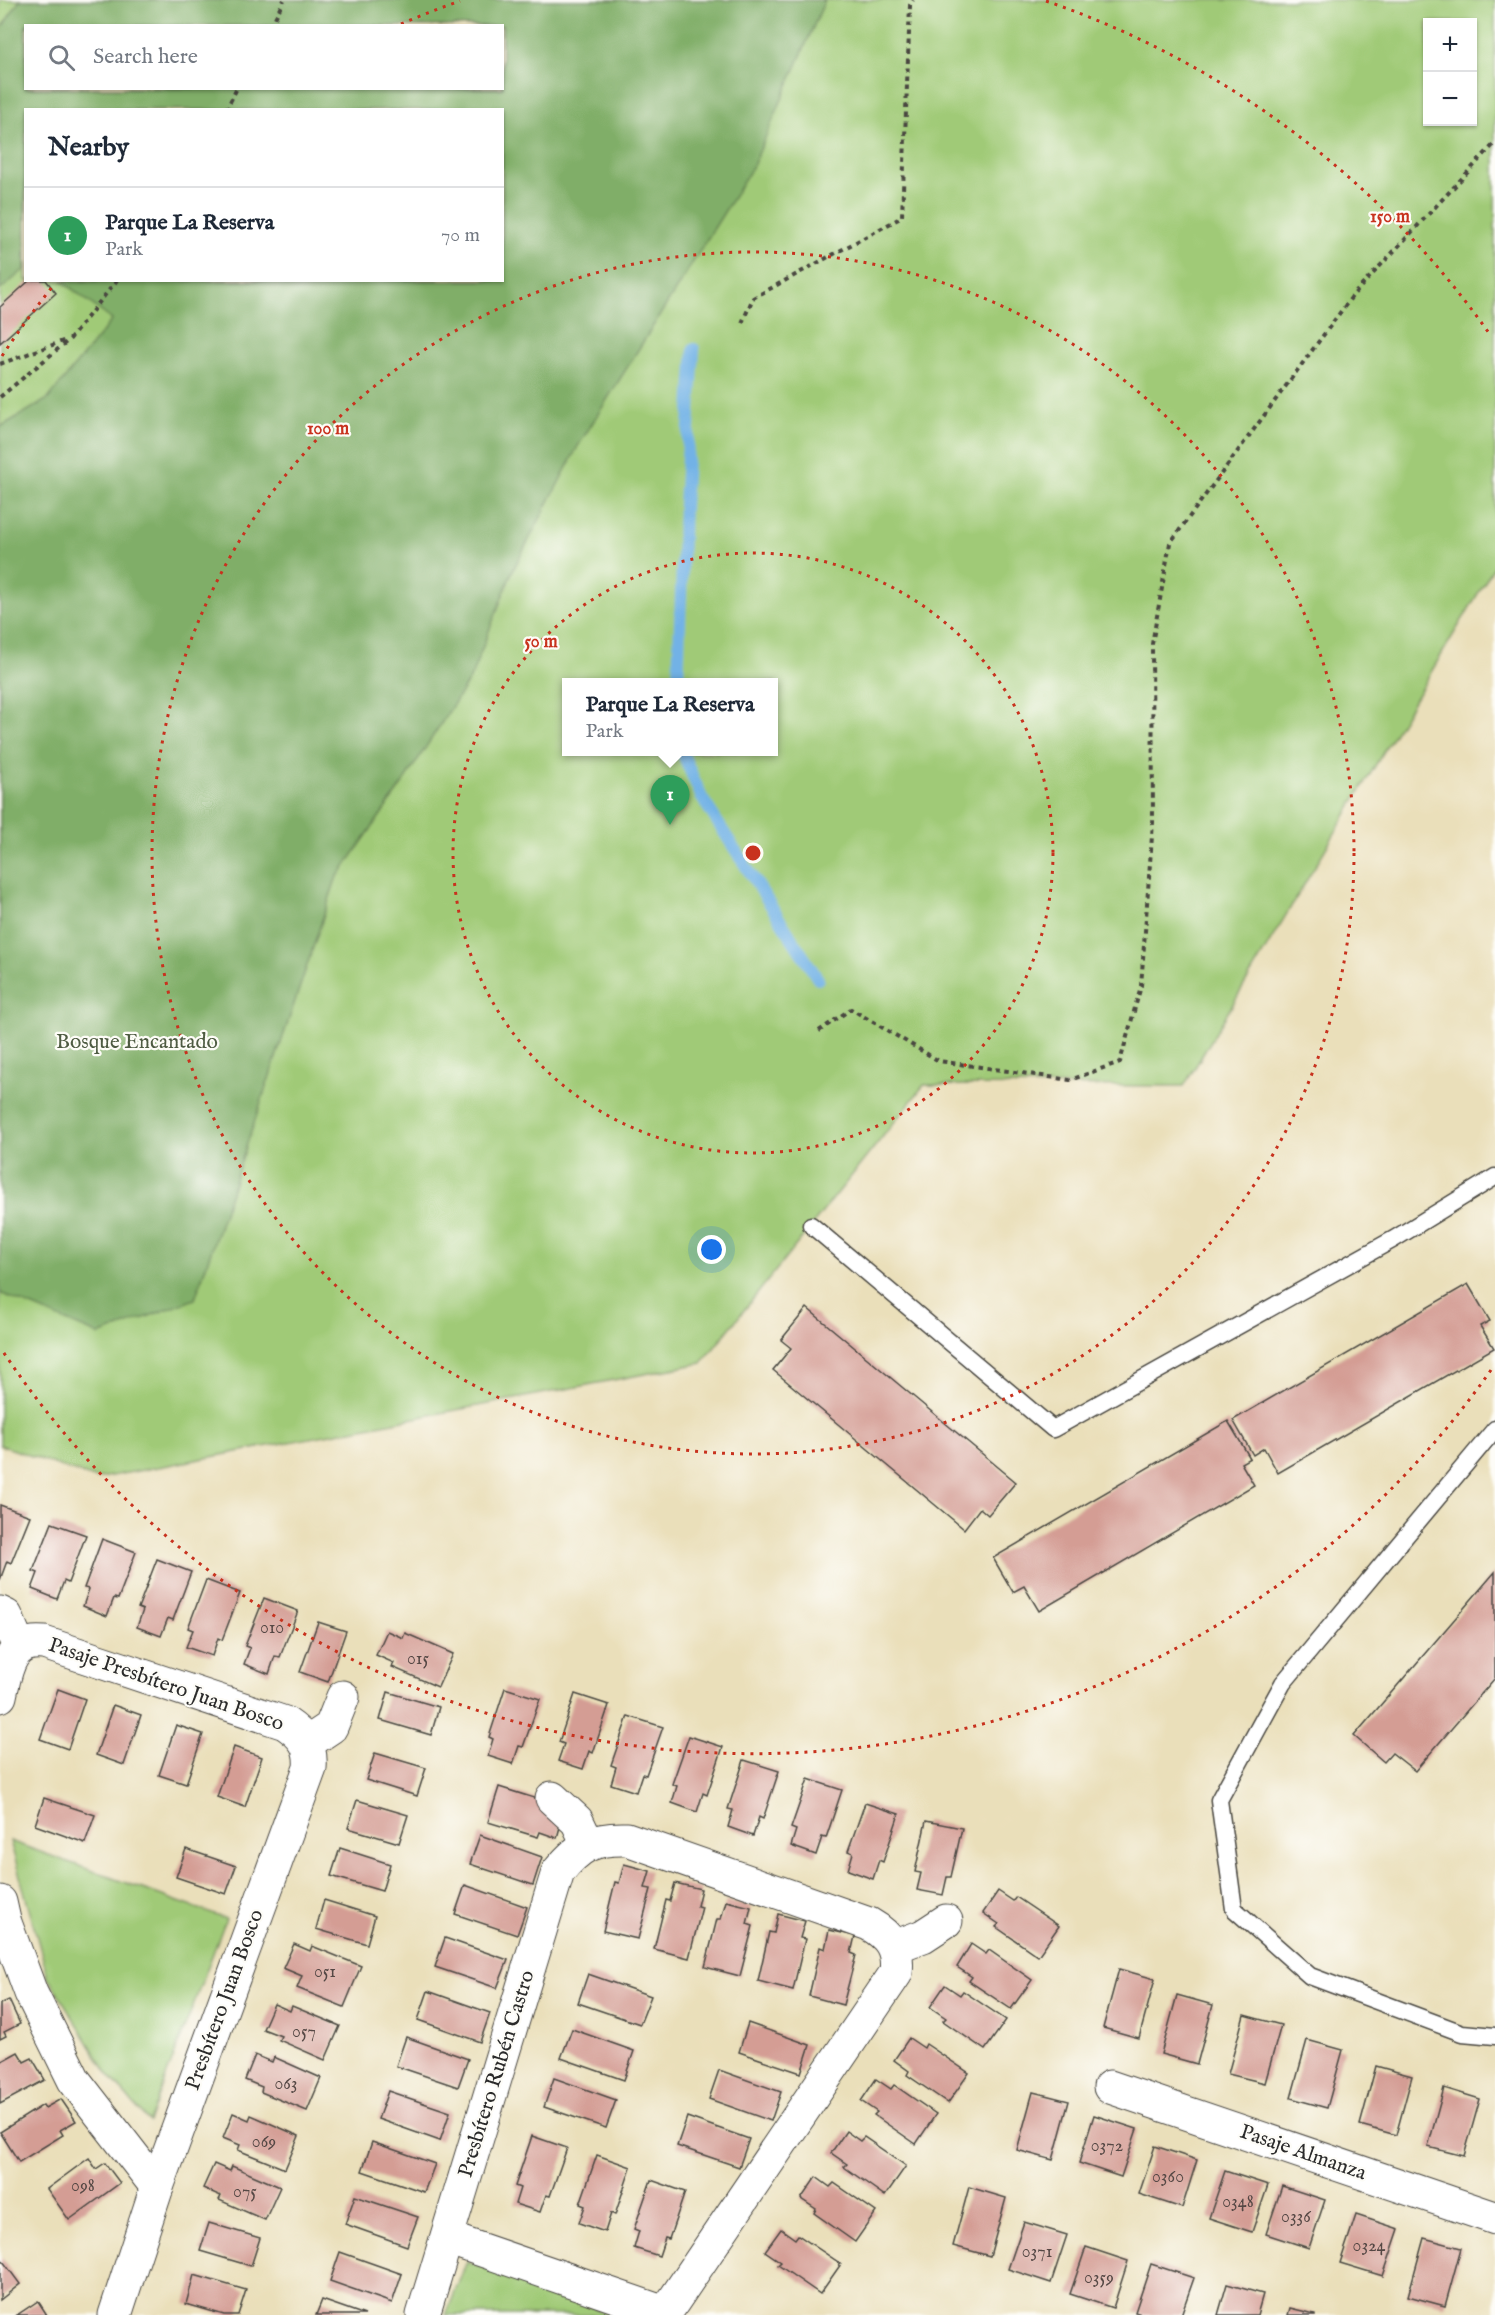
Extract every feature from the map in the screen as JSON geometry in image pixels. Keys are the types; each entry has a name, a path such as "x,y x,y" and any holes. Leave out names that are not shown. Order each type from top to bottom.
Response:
{"street":[{"name":"Pasaje Presbítero Juan Bosco","path":"0,1613 6,1616 20,1647"},
{"name":"Pasaje Presbítero Juan Bosco","path":"0,1696 7,1668 14,1653 20,1647 34,1642 44,1643 285,1724 298,1732 307,1743"},
{"path":"307,1743 331,1727 343,1697"},
{"name":"Presbítero Juan Bosco","path":"115,2315 157,2187 310,1768 311,1754 307,1743"},
{"path":"447,2238 665,2314 896,1973 898,1960 894,1947 884,1932 869,1924 627,1839 599,1840 588,1844 577,1821 552,1798"},
{"name":"Presbítero Rubén Castro","path":"423,2315 558,1872 571,1856 588,1844"},
{"path":"0,1902 4,1920 31,1993 74,2080 157,2187"},
{"path":"894,1947 923,1936 946,1921"},
{"name":"Pasaje Almanza","path":"1110,2087 1495,2218"}],"lane":[{"path":"812,1225 1053,1429 1394,1239 1495,1177"},
{"path":"1495,1429 1283,1683 1219,1800 1234,1909 1310,1976 1462,2033 1495,2036"}],"path":[{"path":"272,24 284,0"},
{"path":"742,323 753,298 902,217 910,5 913,0"},
{"path":"227,108 236,90"},
{"path":"819,1031 851,1009 939,1061 1070,1080 1120,1062 1142,986 1153,822 1152,644 1170,543 1353,295 1495,143"},
{"path":"0,397 70,339 115,282"},
{"path":"0,364 70,339"}],"green space":[{"name":"Bosque Encantado","path":"0,0 1495,0 1495,565 1184,1086 924,1085 702,1363 96,1479 0,1445"},
{"name":"Bosque Encantado","path":"20,0 825,0 753,166 578,446 512,572 471,677 399,789 336,879 195,1299 99,1335 0,1293 0,427 48,399 112,320 63,282 504,282 504,108 24,108 24,270 0,290 0,30"},
{"path":"10,1841 226,1919 149,2122 107,2073 48,1977"},
{"path":"467,2261 613,2315 446,2315"}],"building":[{"path":"28,282 48,282 56,293 0,343 0,307"},
{"path":"1468,1284 1490,1321 1480,1326 1494,1348 1278,1473 1264,1448 1253,1455 1233,1420"},
{"path":"807,1308 1016,1482 988,1515 980,1508 964,1529 773,1370 791,1348 781,1340"},
{"path":"1228,1421 1250,1458 1241,1463 1254,1485 1039,1611 1024,1586 1013,1592 993,1558"},
{"path":"0,1505 30,1516 11,1563 7,1561 0,1580"},
{"path":"52,1523 86,1535 68,1583 64,1581 57,1599 32,1589 38,1573 33,1571"},
{"path":"102,1539 136,1552 118,1599 114,1598 107,1616 83,1606 89,1589 84,1588"},
{"path":"157,1559 191,1572 173,1620 168,1618 161,1636 137,1627 143,1610 138,1608"},
{"path":"1495,1572 1495,1678 1415,1771 1392,1753 1384,1762 1354,1736"},
{"path":"206,1580 240,1593 222,1640 218,1638 212,1656 186,1647 193,1630 188,1628"},
{"path":"264,1598 298,1611 280,1657 275,1656 269,1674 244,1664 250,1648 245,1646"},
{"path":"318,1622 346,1631 328,1682 300,1672"},
{"path":"387,1631 403,1638 405,1633 453,1654 438,1687 392,1667 394,1663 376,1655"},
{"path":"505,1688 540,1699 523,1747 519,1746 513,1764 488,1756 493,1739 489,1737"},
{"path":"58,1689 85,1699 68,1749 40,1739"},
{"path":"388,1692 439,1707 431,1735 380,1720"},
{"path":"575,1694 609,1705 593,1753 589,1751 583,1769 558,1761 564,1744 559,1742"},
{"path":"113,1705 141,1715 124,1765 96,1755"},
{"path":"628,1716 663,1727 646,1775 642,1774 636,1792 611,1784 616,1767 611,1765"},
{"path":"176,1725 203,1734 186,1784 159,1775"},
{"path":"689,1736 723,1747 707,1795 703,1793 697,1812 672,1803 677,1786 672,1784"},
{"path":"234,1747 262,1757 245,1807 217,1797"},
{"path":"375,1753 426,1768 417,1796 366,1780"},
{"path":"744,1760 779,1771 763,1819 759,1817 753,1836 728,1827 733,1810 728,1809"},
{"path":"808,1779 842,1790 826,1838 822,1837 816,1855 791,1846 796,1830 791,1828"},
{"path":"499,1787 547,1802 564,1812 557,1838 540,1832 538,1837 488,1822"},
{"path":"44,1798 95,1815 85,1843 35,1825"},
{"path":"357,1800 408,1815 399,1843 348,1828"},
{"path":"865,1803 899,1814 883,1862 879,1860 873,1879 848,1870 853,1853 848,1851"},
{"path":"926,1821 962,1828 951,1877 947,1877 943,1895 917,1890 921,1873 915,1872"},
{"path":"480,1835 542,1857 533,1885 470,1864"},
{"path":"340,1848 390,1864 382,1891 331,1876"},
{"path":"186,1849 236,1866 226,1894 176,1877"},
{"path":"624,1864 650,1871 645,1888 651,1889 638,1939 603,1931 615,1882 619,1883"},
{"path":"675,1883 701,1889 697,1906 702,1907 689,1958 654,1949 666,1900 670,1901"},
{"path":"465,1885 527,1907 517,1935 455,1914"},
{"path":"998,1891 1013,1901 1016,1897 1059,1926 1038,1956 996,1927 999,1924 983,1913"},
{"path":"324,1900 375,1916 367,1944 316,1929"},
{"path":"726,1901 751,1907 747,1924 753,1926 740,1976 705,1967 717,1919 721,1919"},
{"path":"778,1914 805,1921 800,1938 805,1939 793,1990 758,1981 769,1932 774,1933"},
{"path":"829,1930 855,1936 851,1953 856,1955 843,2005 809,1996 820,1947 825,1949"},
{"path":"445,1938 508,1960 497,1988 435,1967"},
{"path":"294,1944 310,1951 312,1946 361,1966 344,2007 297,1988 302,1976 283,1968"},
{"path":"971,1944 986,1954 989,1950 1032,1980 1011,2009 969,1981 972,1977 957,1967"},
{"path":"1119,1969 1155,1979 1139,2038 1103,2028"},
{"path":"588,1974 651,1996 640,2024 578,2003"},
{"path":"945,1985 960,1995 963,1991 1006,2020 985,2050 943,2021 946,2018 930,2007"},
{"path":"428,1991 490,2013 480,2042 418,2020"},
{"path":"1177,1995 1213,2005 1197,2064 1161,2054"},
{"path":"9,2000 20,2024 4,2032 6,2036 0,2039 0,2004"},
{"path":"274,2004 290,2011 292,2006 340,2026 325,2060 279,2040 281,2036 263,2029"},
{"path":"1244,2015 1281,2025 1265,2083 1228,2074"},
{"path":"748,2023 810,2045 801,2073 739,2052"},
{"path":"572,2029 634,2051 624,2080 561,2058"},
{"path":"406,2037 468,2059 458,2087 396,2066"},
{"path":"909,2038 924,2048 926,2044 969,2073 948,2103 907,2075 909,2071 894,2060"},
{"path":"1307,2040 1343,2050 1327,2108 1291,2098"},
{"path":"18,2052 24,2062 32,2058 45,2080 0,2104 0,2062"},
{"path":"255,2055 272,2062 274,2057 321,2078 307,2111 261,2092 262,2087 245,2080"},
{"path":"1376,2066 1412,2076 1396,2135 1360,2125"},
{"path":"719,2070 781,2092 771,2121 709,2099"},
{"path":"554,2078 616,2100 606,2128 544,2107"},
{"path":"876,2079 891,2089 894,2085 936,2114 916,2144 874,2115 877,2112 861,2101"},
{"path":"1444,2088 1480,2099 1464,2156 1428,2147"},
{"path":"388,2091 450,2112 440,2141 378,2119"},
{"path":"1033,2092 1069,2101 1053,2160 1017,2150"},
{"path":"61,2099 76,2121 60,2130 63,2135 19,2162 0,2132 43,2105 45,2108"},
{"path":"233,2113 249,2120 251,2115 299,2136 285,2169 238,2150 240,2145 223,2138"},
{"path":"1094,2115 1137,2129 1121,2177 1079,2163"},
{"path":"687,2117 749,2139 739,2167 677,2146"},
{"path":"846,2131 860,2141 864,2137 906,2166 885,2196 844,2167 847,2164 831,2153"},
{"path":"532,2136 567,2148 550,2196 546,2195 540,2212 515,2204 520,2188 515,2186"},
{"path":"372,2142 435,2164 424,2192 362,2171"},
{"path":"1155,2146 1197,2160 1182,2208 1139,2194"},
{"path":"597,2155 631,2167 615,2215 611,2213 605,2232 579,2223 585,2206 580,2204"},
{"path":"89,2158 96,2169 105,2163 120,2183 69,2220 47,2189"},
{"path":"214,2164 230,2171 232,2166 280,2187 265,2220 219,2200 221,2196 203,2188"},
{"path":"1225,2171 1268,2185 1252,2232 1209,2218"},
{"path":"816,2177 830,2187 834,2183 876,2212 855,2242 814,2213 816,2209 801,2199"},
{"path":"651,2180 685,2192 669,2239 665,2238 659,2256 634,2248 639,2231 634,2229"},
{"path":"1282,2186 1325,2200 1309,2248 1266,2234"},
{"path":"969,2187 1006,2198 990,2256 953,2246"},
{"path":"355,2196 418,2217 407,2246 345,2224"},
{"path":"1356,2215 1399,2229 1383,2276 1340,2263"},
{"path":"1024,2222 1067,2235 1051,2283 1008,2269"},
{"path":"209,2223 260,2238 251,2266 200,2251"},
{"path":"781,2229 795,2239 798,2235 841,2264 820,2294 778,2265 781,2262 765,2251"},
{"path":"1424,2238 1461,2248 1445,2306 1408,2296"},
{"path":"1086,2247 1128,2261 1113,2308 1070,2294"},
{"path":"340,2252 402,2274 392,2303 330,2281"},
{"path":"0,2257 20,2284 0,2300"},
{"path":"1151,2264 1194,2278 1181,2315 1144,2315 1135,2312"},
{"path":"194,2275 246,2290 238,2315 224,2315 186,2304"},
{"path":"1227,2284 1263,2294 1257,2315 1218,2315"},
{"path":"322,2300 365,2315 316,2315"},
{"path":"38,2301 47,2315 17,2315"},
{"path":"1290,2308 1315,2314 1315,2315 1288,2315"}],"waterway":[{"path":"678,678 684,506 694,349"},
{"path":"684,756 702,798 818,979"}],"place":[{"name":"Parque La Reserva","path":"670,825"}]}
